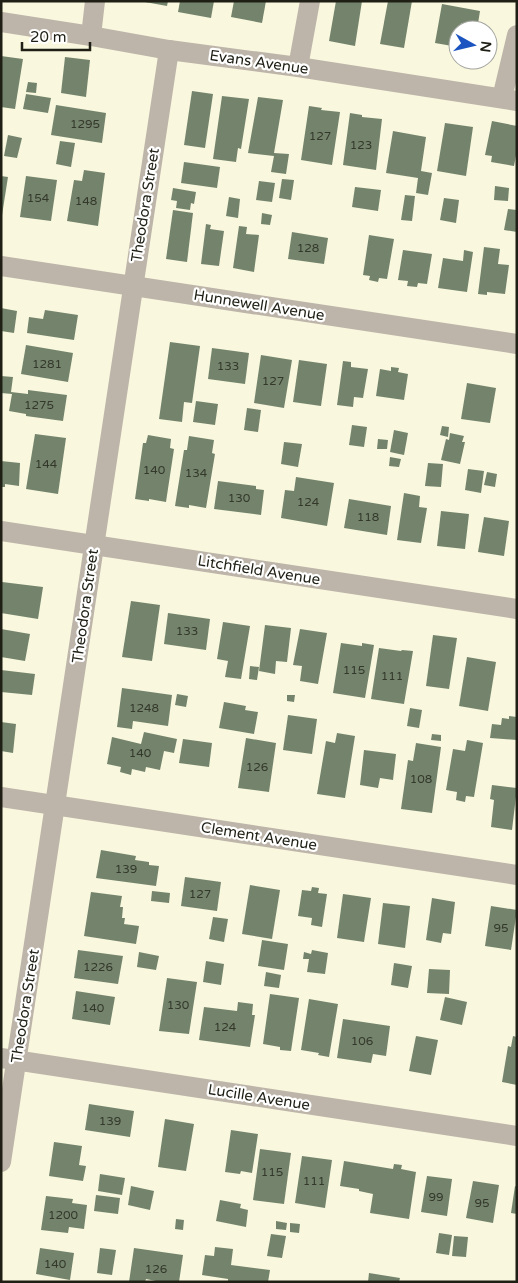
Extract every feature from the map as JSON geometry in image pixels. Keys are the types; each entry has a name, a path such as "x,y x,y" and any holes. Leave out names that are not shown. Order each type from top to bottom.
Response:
{"street":[{"path":"90,36 96,1"},
{"path":"298,68 310,1"},
{"name":"Evans Avenue","path":"1,22 169,50 510,100"},
{"path":"510,100 517,35"},
{"name":"Theodora Street","path":"1,1162 9,1059 55,805 169,50"},
{"name":"Hunnewell Avenue","path":"1,266 517,344"},
{"name":"Litchfield Avenue","path":"1,531 517,609"},
{"name":"Clement Avenue","path":"1,797 517,875"},
{"name":"Lucille Avenue","path":"9,1059 517,1136"}],"building":[{"path":"145,1 168,1 167,6"},
{"path":"180,1 214,1 211,18 178,12"},
{"path":"234,1 266,1 262,23 231,17"},
{"path":"336,1 362,1 355,46 329,41"},
{"path":"388,1 412,1 404,48 380,44"},
{"path":"442,4 480,11 479,20 448,20 448,45 435,43"},
{"path":"1,56 23,59 15,109 1,107"},
{"path":"65,57 90,60 86,97 61,93"},
{"path":"28,82 37,83 36,93 26,92"},
{"path":"192,91 213,94 205,148 184,145"},
{"path":"26,94 51,98 48,113 23,109"},
{"path":"222,96 249,99 241,149 238,148 236,162 213,159"},
{"path":"258,97 283,100 274,153 289,154 286,174 271,172 274,156 248,153"},
{"path":"56,105 106,113 102,143 51,135"},
{"path":"309,106 322,108 321,110 340,112 332,165 301,160"},
{"path":"350,113 362,115 362,117 382,119 376,170 343,165"},
{"path":"492,121 517,126 517,150 514,166 491,162 492,156 485,155"},
{"path":"445,123 473,127 466,176 437,171"},
{"path":"393,131 426,137 421,171 432,173 428,195 416,193 418,178 386,173"},
{"path":"8,135 22,138 17,158 4,156"},
{"path":"60,141 75,143 71,167 56,164"},
{"path":"184,162 220,167 217,188 181,183"},
{"path":"84,170 105,173 98,226 67,221 74,180 82,181"},
{"path":"1,176 8,177 2,215 1,215"},
{"path":"26,176 57,180 51,221 20,217"},
{"path":"282,179 294,180 291,200 279,198"},
{"path":"259,181 275,183 272,202 256,200"},
{"path":"495,186 509,188 508,201 494,200"},
{"path":"355,187 381,190 378,211 352,207"},
{"path":"173,188 196,192 194,204 191,203 190,210 176,208 177,201 171,200"},
{"path":"405,195 415,196 412,221 401,220"},
{"path":"229,197 240,199 238,218 226,216"},
{"path":"444,198 459,200 456,223 440,220"},
{"path":"508,209 517,210 517,232 504,230"},
{"path":"173,210 193,213 187,262 166,259"},
{"path":"262,213 272,215 270,225 261,224"},
{"path":"206,224 211,225 210,229 224,231 219,266 201,264"},
{"path":"239,226 247,227 246,234 259,235 254,272 233,268"},
{"path":"292,232 328,238 324,264 288,259"},
{"path":"369,235 394,239 387,279 379,278 378,282 369,280 370,276 363,275"},
{"path":"484,247 500,249 498,264 509,265 505,294 487,292 487,295 478,294"},
{"path":"403,250 432,254 427,284 418,283 417,287 407,286 408,281 398,280"},
{"path":"464,250 473,252 467,292 438,288 443,258 463,261"},
{"path":"1,308 17,311 14,333 1,331"},
{"path":"45,310 78,315 74,340 27,333 29,317 43,319"},
{"path":"170,342 200,346 192,403 184,402 182,422 159,419"},
{"path":"26,345 73,353 68,382 21,374"},
{"path":"212,348 249,353 245,384 208,379"},
{"path":"261,355 292,360 284,408 254,403"},
{"path":"299,360 327,364 321,406 293,402"},
{"path":"343,361 351,362 351,367 368,369 363,398 354,397 353,407 337,405"},
{"path":"391,367 399,368 398,372 408,374 404,400 376,396 380,369 391,371"},
{"path":"1,376 13,377 11,392 28,394 28,390 67,395 63,421 26,416 26,414 9,411 12,394 1,393"},
{"path":"467,383 496,388 490,423 461,419"},
{"path":"196,401 218,404 215,425 193,422"},
{"path":"247,408 261,410 258,432 244,430"},
{"path":"352,425 367,427 364,447 349,445"},
{"path":"442,426 449,427 448,437 440,435"},
{"path":"394,430 408,433 404,455 390,452"},
{"path":"450,433 464,436 462,442 465,442 460,464 441,460 446,439 449,440"},
{"path":"35,434 66,438 58,494 26,489"},
{"path":"148,435 171,439 170,448 174,449 166,502 135,499 143,443 146,443"},
{"path":"189,436 214,440 212,453 215,454 206,508 189,505 189,508 175,506 184,450 187,450"},
{"path":"378,439 388,440 387,449 377,449"},
{"path":"284,442 302,444 298,467 281,464"},
{"path":"390,457 401,459 399,467 389,466"},
{"path":"1,461 20,463 19,486 5,484 5,487 1,487"},
{"path":"428,463 443,464 441,487 425,486"},
{"path":"468,469 484,471 481,493 465,490"},
{"path":"487,472 497,474 495,487 484,485"},
{"path":"296,477 334,483 327,526 281,518 285,490 294,491"},
{"path":"218,481 256,486 256,489 264,490 261,515 214,509"},
{"path":"404,493 420,496 419,507 427,508 421,543 397,540"},
{"path":"349,499 391,506 387,535 344,528"},
{"path":"441,511 469,514 465,549 437,546"},
{"path":"484,517 509,521 504,556 478,552"},
{"path":"2,582 43,587 38,619 1,613"},
{"path":"131,601 160,605 152,661 122,657"},
{"path":"168,613 210,619 206,650 164,644"},
{"path":"223,622 250,626 241,679 225,677 228,661 217,659"},
{"path":"265,625 291,628 287,662 276,661 275,674 259,671"},
{"path":"1,629 30,634 25,661 1,657"},
{"path":"300,629 327,633 318,684 300,681 302,666 293,665"},
{"path":"433,635 457,638 449,689 426,686"},
{"path":"341,643 362,646 362,643 374,645 365,698 333,693"},
{"path":"379,648 413,651 404,704 371,699"},
{"path":"467,657 496,662 488,711 459,706"},
{"path":"250,666 259,667 257,680 249,679"},
{"path":"1,670 35,674 32,695 1,692"},
{"path":"122,688 172,695 168,726 133,721 132,729 117,727"},
{"path":"177,694 188,696 186,707 175,705"},
{"path":"287,695 295,695 294,702 287,701"},
{"path":"224,702 246,706 245,710 258,712 254,734 219,728"},
{"path":"410,708 422,710 419,728 407,726"},
{"path":"288,715 317,719 312,754 283,750"},
{"path":"509,716 517,717 517,740 490,738 492,724 501,725 502,718 509,719"},
{"path":"1,722 16,724 13,753 1,751"},
{"path":"144,732 177,739 174,753 164,751 160,770 146,767 145,772 132,769 131,775 120,772 121,767 107,764 112,737 141,744"},
{"path":"337,733 355,736 345,798 317,794 326,741 335,743"},
{"path":"432,734 441,735 441,741 431,740"},
{"path":"246,738 276,743 269,792 238,788"},
{"path":"183,739 212,743 209,767 179,763"},
{"path":"467,740 483,743 474,797 466,796 465,802 456,800 457,792 446,790 453,749 465,751"},
{"path":"416,743 441,747 432,813 401,809 408,760 413,761"},
{"path":"364,750 396,754 393,780 380,778 378,788 360,785"},
{"path":"492,785 517,788 512,830 491,827 494,800 490,799"},
{"path":"101,850 136,856 135,860 159,866 156,886 96,878"},
{"path":"185,877 221,882 217,911 181,906"},
{"path":"250,885 280,890 272,939 242,934"},
{"path":"312,887 319,888 318,893 327,894 322,927 311,925 312,918 298,916 302,890 311,891"},
{"path":"152,891 170,893 169,903 151,901"},
{"path":"91,892 122,896 120,907 123,907 122,918 125,918 124,924 139,926 136,944 84,936"},
{"path":"343,894 371,898 364,942 337,938"},
{"path":"432,898 455,902 451,934 443,933 441,943 426,940"},
{"path":"383,903 410,906 405,948 378,944"},
{"path":"491,906 517,910 511,950 485,946"},
{"path":"213,917 228,919 224,942 209,939"},
{"path":"262,940 288,944 284,970 258,966"},
{"path":"78,950 123,956 118,984 74,978"},
{"path":"312,950 328,953 325,974 307,972 309,959 303,959 304,952 311,954"},
{"path":"139,952 159,956 156,970 137,967"},
{"path":"206,961 224,964 221,985 203,982"},
{"path":"394,963 412,966 408,988 391,985"},
{"path":"429,969 450,970 449,994 427,993"},
{"path":"266,972 281,975 279,988 264,986"},
{"path":"167,978 197,982 189,1034 159,1031"},
{"path":"76,991 115,997 110,1025 72,1019"},
{"path":"270,994 299,998 291,1051 280,1050 280,1047 263,1044"},
{"path":"445,997 467,1002 462,1025 440,1020"},
{"path":"309,999 338,1004 329,1057 301,1050"},
{"path":"238,1002 253,1004 252,1015 255,1015 250,1047 199,1040 204,1007 237,1011"},
{"path":"343,1019 390,1026 386,1056 373,1054 371,1063 337,1058"},
{"path":"416,1036 438,1040 431,1075 409,1071"},
{"path":"513,1036 517,1037 517,1085 502,1082 508,1046 511,1047"},
{"path":"89,1104 134,1111 130,1137 85,1130"},
{"path":"165,1119 194,1124 186,1171 158,1167"},
{"path":"231,1130 258,1134 252,1173 241,1171 240,1174 225,1172"},
{"path":"54,1142 82,1146 79,1165 86,1166 83,1181 49,1176"},
{"path":"260,1149 291,1153 284,1204 253,1200"},
{"path":"302,1156 332,1160 325,1208 295,1203"},
{"path":"344,1161 393,1169 394,1164 402,1165 401,1169 416,1172 409,1219 370,1213 373,1194 359,1191 359,1189 340,1186"},
{"path":"100,1174 125,1178 122,1195 98,1191"},
{"path":"427,1176 452,1179 447,1216 421,1212"},
{"path":"473,1181 499,1185 493,1223 466,1218"},
{"path":"131,1186 154,1191 150,1210 128,1205"},
{"path":"515,1186 517,1187 517,1214 511,1213"},
{"path":"96,1195 120,1198 118,1214 94,1211"},
{"path":"46,1196 73,1199 72,1203 87,1205 84,1229 69,1227 68,1233 41,1230"},
{"path":"220,1200 241,1204 240,1208 248,1210 246,1227 216,1221"},
{"path":"176,1219 184,1220 183,1230 175,1229"},
{"path":"276,1221 287,1223 286,1230 276,1229"},
{"path":"290,1223 300,1224 299,1233 290,1232"},
{"path":"439,1233 452,1235 449,1255 436,1253"},
{"path":"271,1234 286,1236 282,1258 267,1256"},
{"path":"454,1236 468,1237 466,1257 452,1256"},
{"path":"215,1247 233,1249 231,1265 270,1270 268,1282 228,1282 228,1279 202,1275 205,1255 214,1256"},
{"path":"40,1248 74,1253 70,1280 36,1274"},
{"path":"100,1248 116,1250 112,1275 97,1273"},
{"path":"134,1248 183,1255 179,1282 156,1282 146,1279 145,1282 129,1282"},
{"path":"369,1273 400,1278 399,1282 368,1282"}]}
